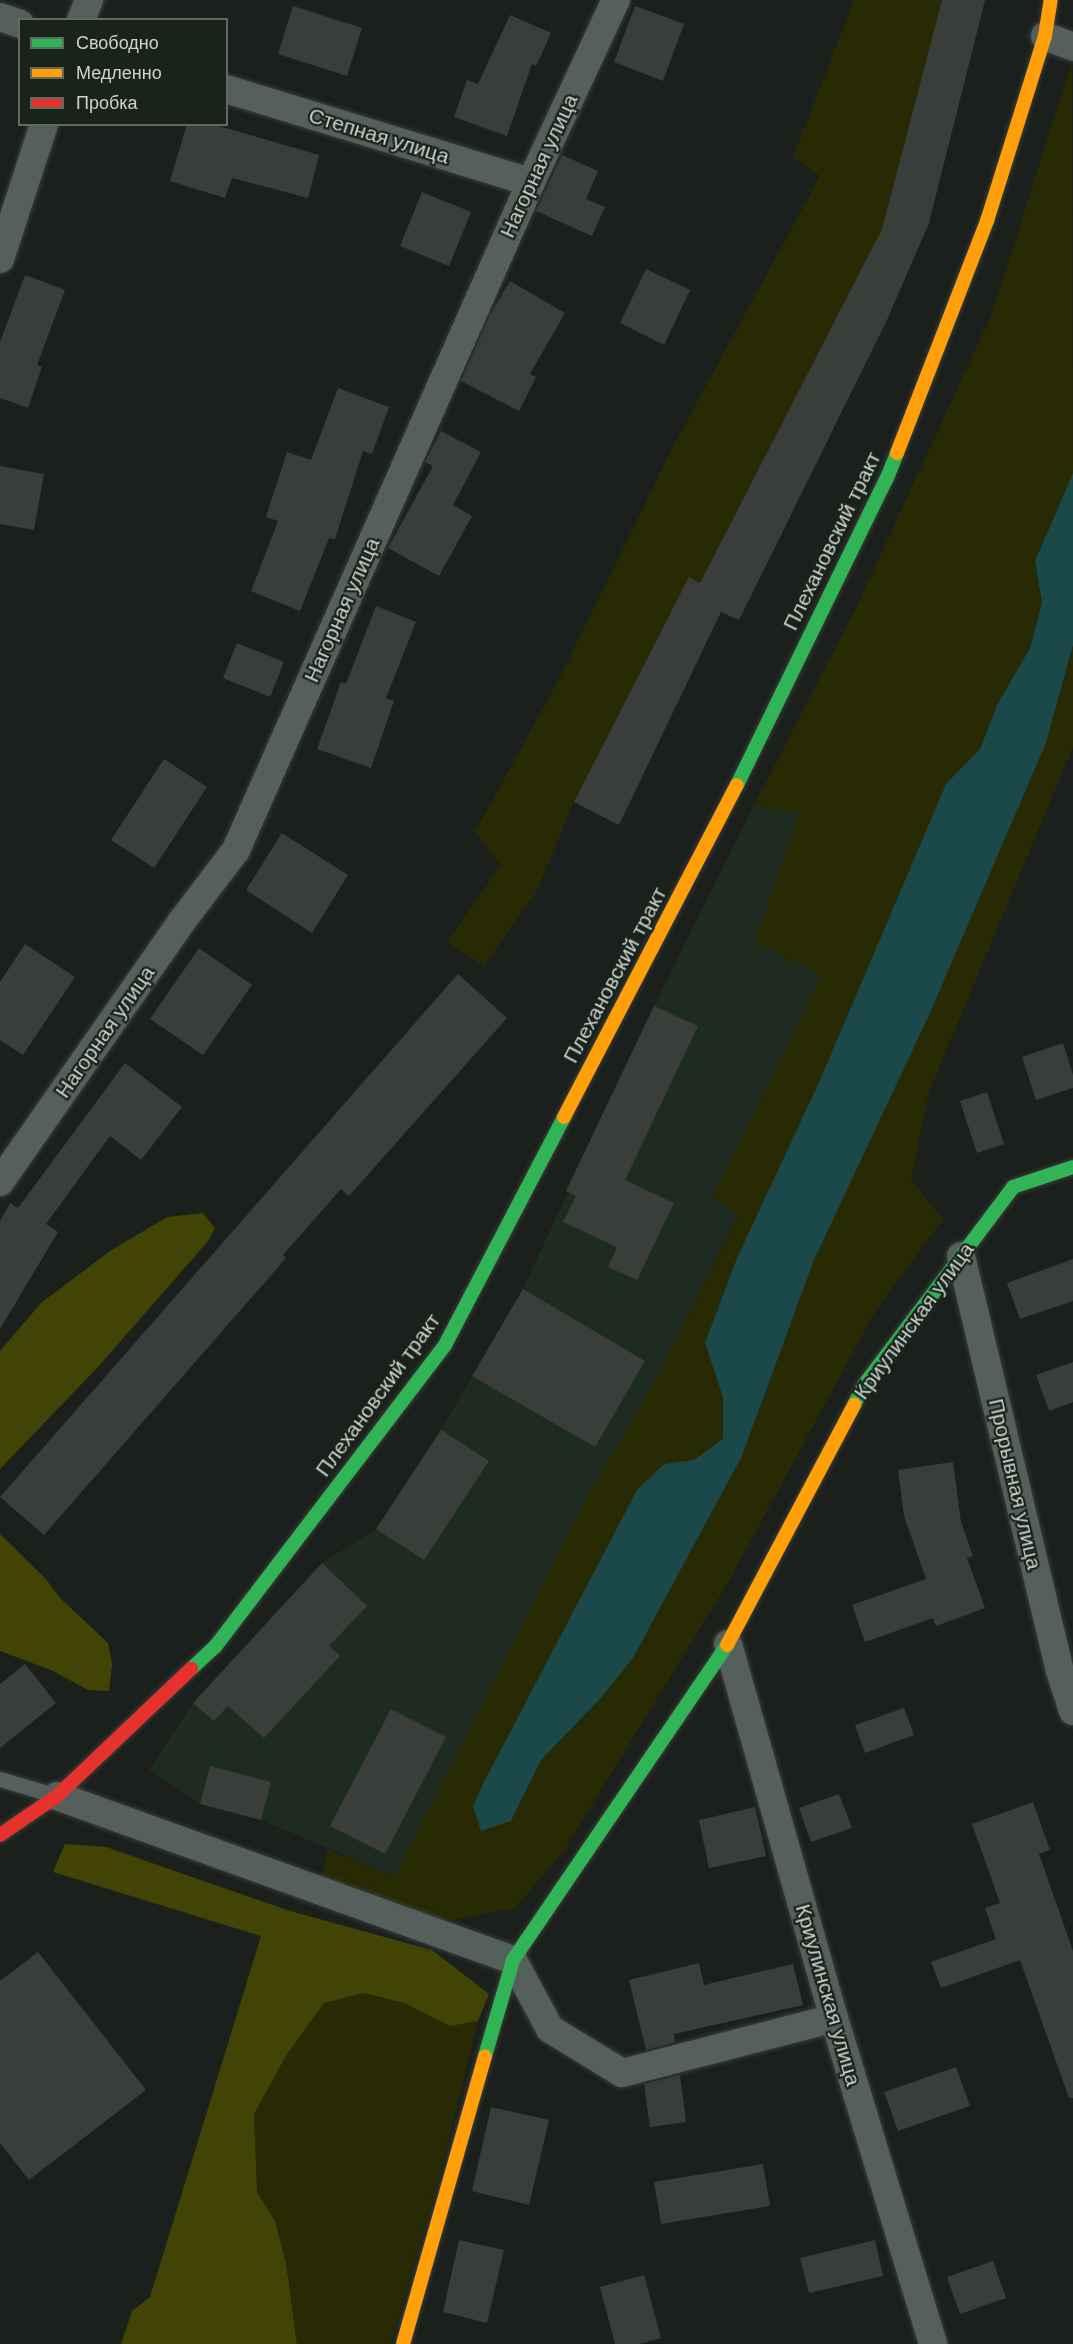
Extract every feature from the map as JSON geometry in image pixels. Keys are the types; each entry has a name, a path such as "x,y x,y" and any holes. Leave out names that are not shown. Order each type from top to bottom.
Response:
{"street":[{"path":"82,18 89,0"},
{"name":"Нагорная улица","path":"0,1182 182,921 236,850 531,182 616,0"},
{"name":"Плехановский тракт","path":"0,1835 57,1796 215,1647 445,1345 717,823 887,478 987,221 1045,36 1051,0"},
{"path":"0,17 18,23"},
{"path":"1045,36 1073,46"},
{"name":"Степная улица","path":"228,90 531,182"},
{"path":"0,259 43,126"},
{"name":"Криулинская улица","path":"403,2344 513,1960 728,1644 864,1385 1013,1187 1073,1167"},
{"name":"Прорывная улица","path":"961,1256 1059,1671 1073,1711"},
{"name":"Криулинская улица","path":"728,1644 834,2018 933,2344"},
{"path":"57,1796 513,1960 549,2029 622,2073 834,2018"}],"lane":[{"path":"0,1779 57,1796"}],"shaded area":[{"path":"754,805 800,813 755,942 822,975 712,1198 738,1214 658,1376 591,1490 395,1876 261,1820 200,1804 149,1770 193,1703 322,1563 376,1529 441,1430 523,1289 654,1006"},
{"path":"203,1213 215,1228 209,1240 98,1367 0,1469 0,1351 41,1303 110,1251 167,1217"},
{"path":"0,1534 45,1578 60,1598 108,1643 112,1664 109,1691 88,1690 51,1670 0,1651"},
{"path":"65,1844 106,1847 290,1911 432,1950 489,1994 478,2021 450,2026 404,2003 364,1993 324,2003 287,2054 254,2114 257,2192 275,2221 286,2263 297,2344 121,2344 132,2311 150,2297 261,1936 53,1872"}],"green space":[{"path":"854,0 942,0 882,229 700,583 689,578 574,802 536,892 484,966 447,942 501,865 475,832 559,679 675,443 820,176 793,157"},
{"path":"1072,61 1073,473 1035,561 1042,603 1030,648 997,705 980,749 946,785 820,1080 737,1258 705,1343 723,1397 723,1439 694,1460 664,1465 549,1662 484,1782 511,1821 541,1760 601,1698 633,1658 742,1456 814,1260 1046,743 1073,645 1073,747 929,1092 911,1180 943,1219 875,1312 729,1581 563,1852 515,1908 448,1921 323,1881 327,1849 395,1876 591,1490 658,1376 738,1215 712,1198 822,975 755,942 800,813 754,805 856,608 993,311"},
{"path":"364,1993 404,2003 450,2026 478,2021 439,2180 391,2344 297,2344 286,2263 275,2221 257,2192 254,2114 287,2054 323,2003"}],"water":[{"path":"1073,473 1073,645 1046,743 929,1015 814,1260 742,1456 633,1658 601,1698 541,1760 511,1821 481,1831 473,1806 637,1490 664,1464 694,1460 723,1439 723,1397 705,1343 737,1258 820,1080 946,784 980,749 997,705 1030,648 1042,603 1035,561"}],"building":[{"path":"942,0 985,0 929,223 887,320 739,620 721,612 619,825 574,802 689,577 700,583 882,229"},
{"path":"293,6 362,28 347,76 278,54"},
{"path":"635,6 684,24 663,81 614,62"},
{"path":"510,15 551,33 536,66 532,64 507,136 454,117 467,80 478,84"},
{"path":"186,126 219,126 319,155 308,198 232,178 225,198 170,181"},
{"path":"562,155 598,171 586,199 605,207 592,236 536,211"},
{"path":"422,192 471,212 449,266 400,246"},
{"path":"646,269 690,290 664,345 620,323"},
{"path":"25,275 65,290 37,365 42,367 28,408 0,398 0,342"},
{"path":"510,281 565,313 530,374 536,377 519,411 461,381 490,315"},
{"path":"338,388 389,407 372,454 363,451 335,539 329,538 300,611 251,591 278,521 266,517 287,452 311,460"},
{"path":"441,431 481,452 453,505 472,516 439,576 388,548 433,466 425,462"},
{"path":"0,466 44,474 34,530 0,524"},
{"path":"376,606 416,622 386,698 394,701 371,768 317,749 341,682 346,684"},
{"path":"237,643 284,662 270,697 223,678"},
{"path":"164,759 207,787 154,868 111,840"},
{"path":"282,833 348,875 312,933 246,890"},
{"path":"25,944 75,977 23,1055 0,1040 0,982"},
{"path":"199,948 252,985 203,1055 150,1019"},
{"path":"458,974 507,1018 349,1196 341,1189 283,1255 286,1258 44,1535 0,1497"},
{"path":"654,1006 698,1026 625,1180 674,1203 637,1280 608,1267 617,1247 563,1222 576,1196 566,1191"},
{"path":"1063,1043 1073,1075 1073,1088 1036,1100 1022,1057"},
{"path":"125,1063 182,1107 141,1160 110,1136 46,1224 58,1232 0,1329 0,1221 10,1203 18,1208"},
{"path":"987,1092 1004,1144 977,1153 960,1101"},
{"path":"1073,1259 1073,1301 1020,1319 1007,1283"},
{"path":"523,1289 645,1361 595,1447 472,1376"},
{"path":"1073,1362 1073,1402 1049,1411 1036,1375"},
{"path":"441,1430 489,1461 424,1560 376,1529"},
{"path":"953,1462 961,1522 973,1556 967,1558 985,1608 936,1626 933,1618 865,1642 852,1605 926,1579 904,1516 898,1470"},
{"path":"322,1563 367,1606 329,1646 340,1656 264,1738 228,1706 214,1721 193,1703"},
{"path":"25,1664 56,1703 0,1748 0,1684"},
{"path":"904,1708 914,1735 865,1753 855,1725"},
{"path":"391,1709 446,1737 385,1854 330,1826"},
{"path":"210,1766 271,1782 261,1820 200,1804"},
{"path":"839,1794 852,1828 811,1842 799,1808"},
{"path":"1033,1802 1050,1850 1039,1854 1073,1951 1073,2098 1069,2098 1020,1960 941,1988 931,1962 996,1939 985,1908 1000,1903 972,1824"},
{"path":"755,1807 766,1856 709,1868 699,1820"},
{"path":"38,1952 146,2090 29,2180 0,2143 0,1981"},
{"path":"699,1963 704,1985 793,1964 803,2005 674,2034 675,2042 646,2050 629,1980"},
{"path":"956,2067 970,2106 898,2131 884,2092"},
{"path":"680,2075 686,2122 650,2127 644,2084"},
{"path":"491,2107 549,2120 529,2205 472,2191"},
{"path":"763,2164 770,2206 661,2224 654,2182"},
{"path":"459,2240 504,2250 487,2323 443,2312"},
{"path":"875,2240 883,2276 809,2293 800,2258"},
{"path":"993,2261 1006,2298 960,2314 947,2277"},
{"path":"644,2275 661,2338 639,2344 615,2344 600,2287"}],"traffic: fast":[{"path":"737,785 887,478 897,453"},
{"path":"191,1669 215,1647 445,1345 564,1117"},
{"path":"854,1405 864,1385 1013,1187 1073,1167"},
{"path":"485,2056 513,1960 727,1645"}],"traffic: slow":[{"path":"897,453 987,221 1045,36 1051,0"},
{"path":"564,1117 737,785"},
{"path":"727,1645 854,1405"},
{"path":"403,2344 485,2056"}],"traffic: jam":[{"path":"0,1835 57,1796 191,1669"}]}
